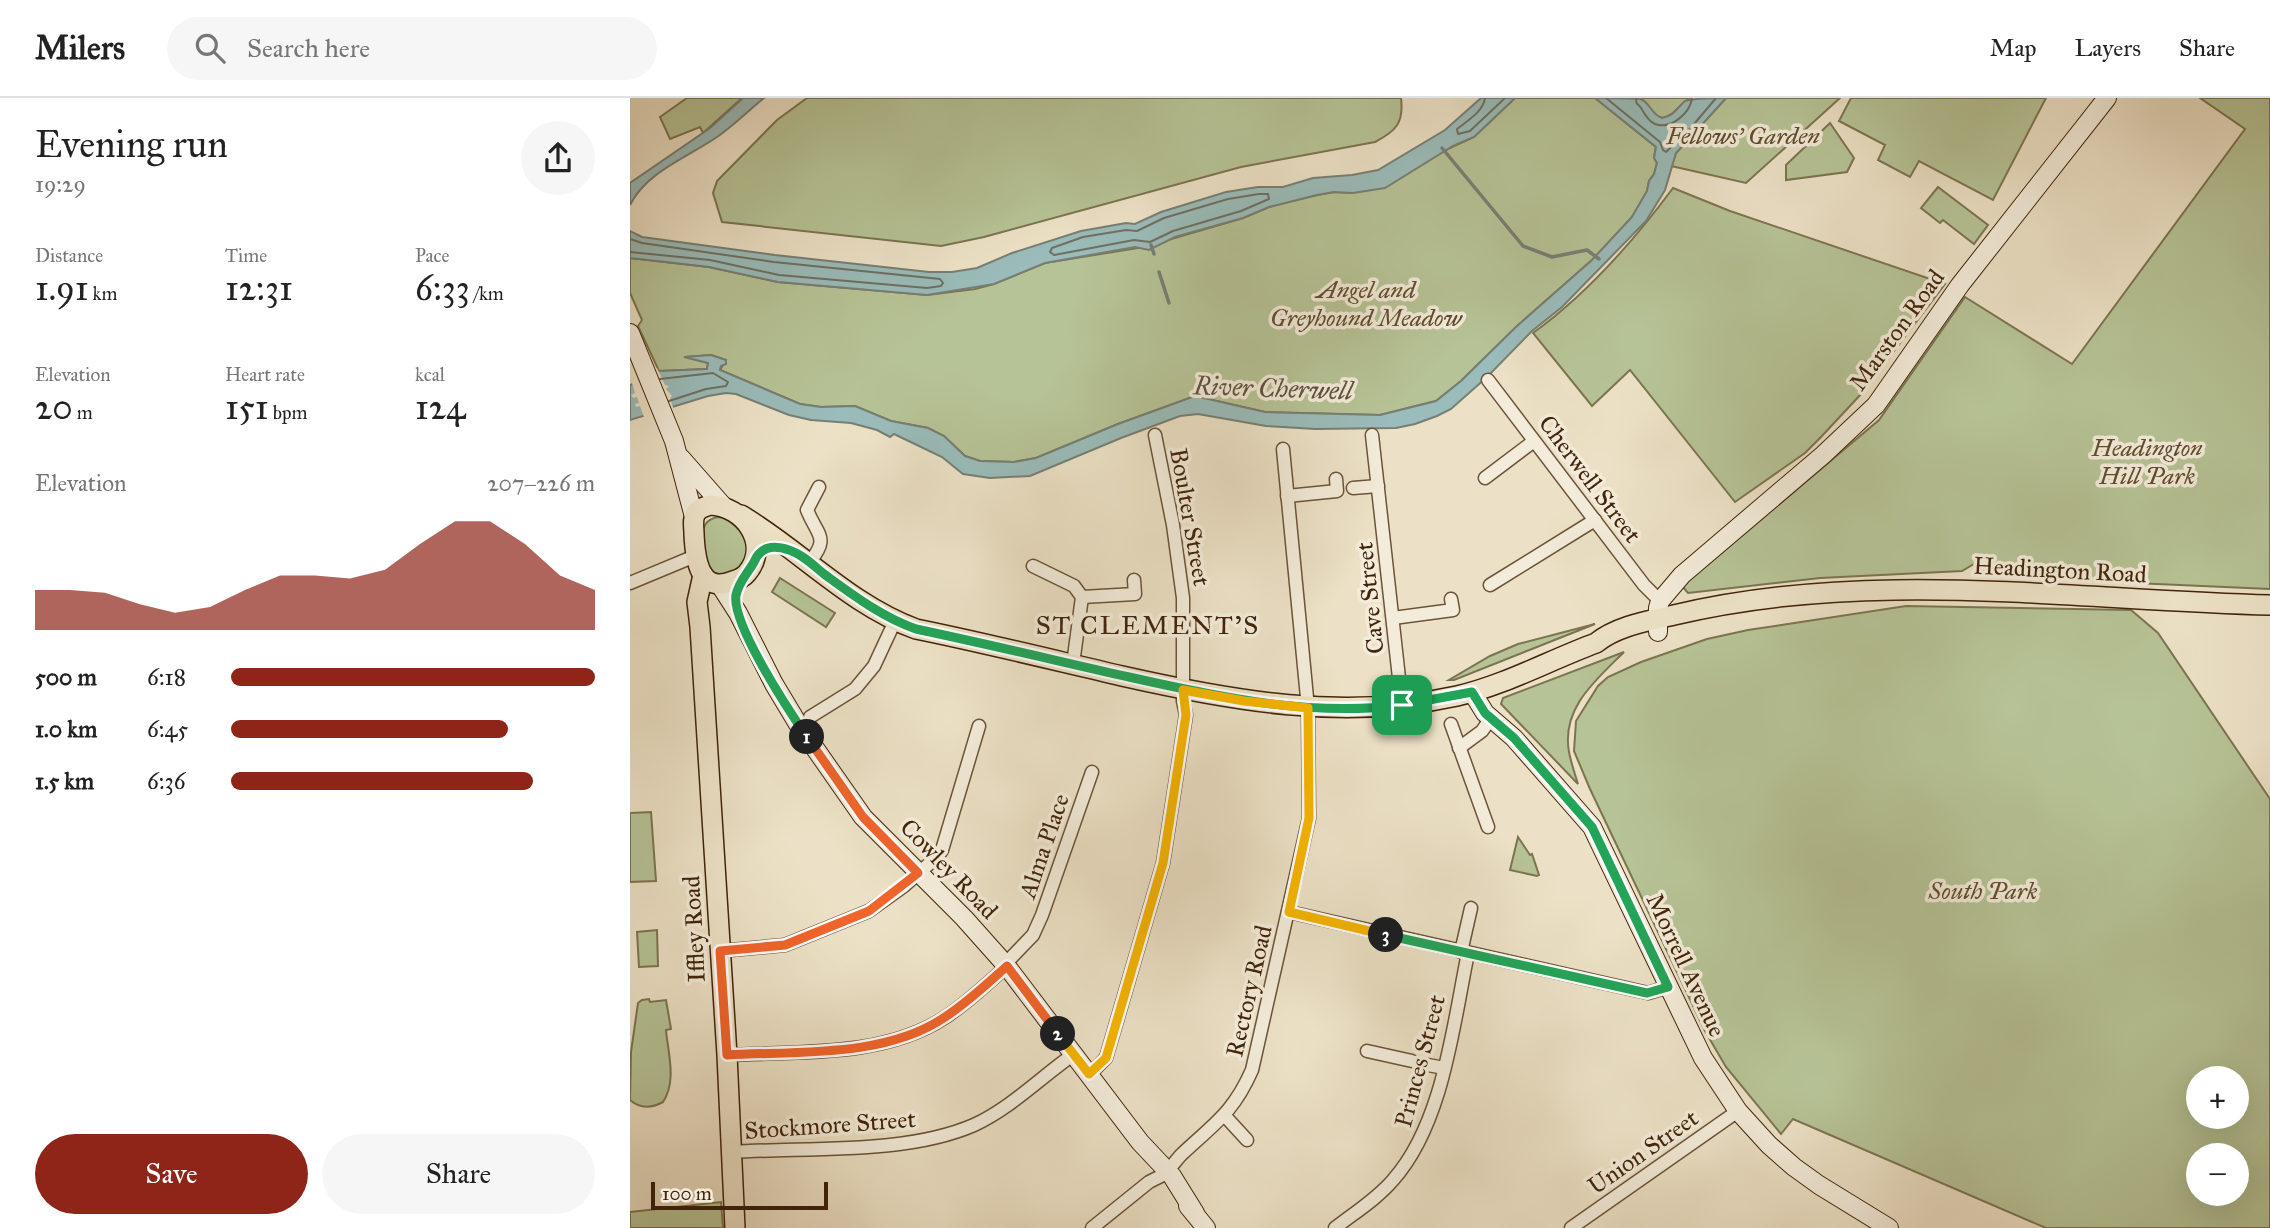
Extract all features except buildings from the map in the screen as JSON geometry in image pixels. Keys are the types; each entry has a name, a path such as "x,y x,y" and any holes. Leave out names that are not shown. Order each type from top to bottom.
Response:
{"main road":[{"name":"Marston Road","path":"1659,617 1682,575 1823,455 1877,405 1960,285 2107,98"},
{"path":"630,333 679,455 707,574 743,578"},
{"path":"679,455 752,530 757,555"},
{"path":"694,517 705,506 732,511"},
{"name":"Headington Road","path":"732,511 767,530 809,563 895,621 916,629 1183,690 1244,701 1308,708 1351,709 1402,705 1472,692 1596,643 1607,634 1659,617 1762,598 1907,588 2270,605"},
{"path":"738,613 736,595 757,555 770,547 793,551"},
{"name":"Cowley Road","path":"707,574 738,613 798,724 863,817 964,918 1006,965 1206,1228"},
{"name":"Iffley Road","path":"707,574 697,602 727,1055 735,1228"},
{"name":"Morrell Avenue","path":"1472,692 1481,708 1514,738 1592,827 1703,1058 1738,1111 1794,1167 1889,1228"}],"street":[{"name":"Cherwell Street","path":"1488,380 1644,585 1659,617"},
{"name":"Boulter Street","path":"1089,1074 1106,1058 1163,863 1186,715 1183,690 1183,598 1173,524 1155,435"},
{"name":"Cave Street","path":"1372,435 1402,705"},
{"path":"1485,478 1534,441"},
{"name":"Rectory Road","path":"1092,1228 1164,1173 1226,1116 1242,1092 1252,1070 1309,818 1308,708 1283,449"},
{"path":"1287,496 1337,491 1336,479"},
{"path":"1353,488 1378,486"},
{"path":"809,563 822,545 807,510 818,488"},
{"path":"1490,585 1595,520"},
{"path":"1033,566 1074,586 1082,597 1073,664"},
{"path":"630,583 657,572 707,574"},
{"path":"1082,597 1135,594 1134,580"},
{"path":"1393,618 1453,610 1451,599"},
{"path":"810,718 855,690 874,666 895,621"},
{"path":"1459,748 1482,731 1491,718"},
{"path":"1451,724 1488,827"},
{"path":"720,951 785,945 869,911 918,873 942,849 979,726"},
{"name":"Alma Place","path":"727,1055 850,1048 883,1043 916,1032 944,1018 1006,965 1033,935 1092,772"},
{"name":"Princes Street","path":"1335,1228 1382,1192 1413,1154 1432,1114 1444,1069 1471,908"},
{"path":"1289,912 1647,993 1668,987"},
{"path":"1367,1051 1412,1061"},
{"name":"Stockmore Street","path":"732,1152 891,1145 931,1140 975,1124 1074,1054"},
{"path":"1427,1065 1444,1069"},
{"name":"Union Street","path":"1571,1228 1738,1111"},
{"path":"1226,1116 1247,1140"}],"green space":[{"path":"687,98 742,98 703,133 700,127 670,139 660,117"},
{"path":"807,98 1401,98 1402,107 1397,125 1375,142 1241,167 984,237 941,246 722,222 713,193 717,181 777,120"},
{"name":"Angel and Greyhound Meadow","path":"1515,98 1595,98 1656,147 1654,157 1657,163 1647,191 1632,217 1592,260 1516,327 1461,381 1436,401 1380,415 1265,412 1195,396 1036,458 1014,462 980,461 965,456 944,436 928,428 891,421 855,406 821,407 800,404 720,370 726,360 711,355 687,357 708,363 707,369 659,371 638,326 642,320 630,293 630,258 709,267 778,282 927,295 975,289 1045,263 1144,247 1243,218 1269,207 1334,192 1353,193 1474,137"},
{"path":"1640,98 1691,98 1662,118 1652,112"},
{"name":"Fellows' Garden","path":"1726,98 1840,98 1746,183 1671,166 1676,153"},
{"path":"1851,98 2046,98 1993,200 1919,161 1910,177 1878,160 1885,145 1839,121"},
{"name":"Headington Hill Park","path":"2200,98 2270,98 2270,589 2134,583 1983,571 1974,564 1962,571 1820,578 1688,593 1682,586 1879,420 1965,297 2072,364 2245,129"},
{"path":"1830,123 1854,158 1847,172 1786,180 1786,165"},
{"path":"1938,187 1988,225 1974,244 1943,220 1940,223 1921,208"},
{"path":"1673,188 1730,211 1945,284 1862,393 1821,437 1805,453 1735,502 1630,370 1592,406 1533,333 1553,318 1608,266"},
{"path":"719,517 734,522 751,541 744,567 730,573 721,574 707,569 703,530 711,519"},
{"path":"780,578 835,613 826,627 772,592"},
{"name":"South Park","path":"1906,606 2131,610 2158,633 2270,799 2270,1228 2046,1228 1793,1119 1781,1134 1726,1067 1705,1031 1574,751 1576,721 1598,686 1608,677 1641,662 1707,639 1748,630"},
{"path":"1595,624 1449,680 1490,656 1518,644"},
{"path":"1624,652 1592,684 1570,722 1569,752 1578,784 1501,704 1503,698"},
{"path":"651,812 656,881 630,882 630,813"},
{"path":"1518,837 1530,855 1532,854 1539,875 1510,870"},
{"path":"657,930 658,966 639,967 637,932"},
{"path":"649,999 650,1002 666,1000 671,1029 666,1030 671,1076 663,1102 646,1107 630,1100 631,1052 638,1003"},
{"path":"721,1202 723,1228 630,1228 630,1212"}],"water":[{"path":"743,98 764,98 717,137 657,174 637,193 630,205 630,183 710,128"},
{"path":"1481,98 1515,98 1474,137 1453,146 1385,188 1317,195 1269,207 1243,218 1175,237 1149,250 1135,247 1045,263 994,284 927,295 778,282 709,267 630,258 630,231 642,237 929,272 977,268 1012,253 1081,231 1126,223 1135,224 1161,212 1226,192 1258,187 1283,187 1313,178 1378,170 1445,130"},
{"path":"1595,98 1641,99 1662,118 1672,114 1685,101 1726,98 1676,153 1665,190 1646,221 1562,307 1532,331 1451,409 1415,424 1396,428 1315,429 1266,426 1198,414 1180,416 1030,476 990,478 963,474 942,457 894,434 890,437 877,430 851,423 811,420 789,415 736,394 708,396 630,420 632,384 659,371 707,369 708,363 684,357 711,355 726,360 720,370 800,404 821,407 855,406 891,421 928,428 944,436 965,456 980,461 1014,462 1036,458 1195,396 1265,412 1380,415 1436,401 1592,260 1632,217 1647,191 1657,163 1654,158 1656,147"}],"pier":[{"path":"657,368 665,385 669,386 666,389 672,396 670,398 674,410 645,420 640,406 636,407 635,404 639,403 637,397 633,398 631,395 635,393 631,380"}],"waterway":[{"path":"1442,148 1523,246 1552,257 1587,250 1599,259"},
{"path":"1151,245 1154,254"},
{"path":"1159,272 1169,303"}],"district":[{"name":"ST CLEMENT'S","path":"1148,625"}],"route":[{"path":"1402,705 1351,709 1308,708 1244,701 1230,698 1183,690 916,629 895,621 865,603 793,551 770,547 759,552 736,595 738,613 755,649 798,724 863,817 918,873 869,911 785,945 776,948 720,951 727,1055 850,1048 883,1043 916,1032 944,1018 1007,966 1089,1074 1099,1066 1106,1058 1163,863 1186,715 1183,690 1244,701 1284,705 1308,708 1309,818 1289,912 1647,993 1668,987 1592,827 1514,738 1485,713 1472,692 1402,705"}],"water label":[{"name":"River Cherwell","path":"1273,388"}]}
